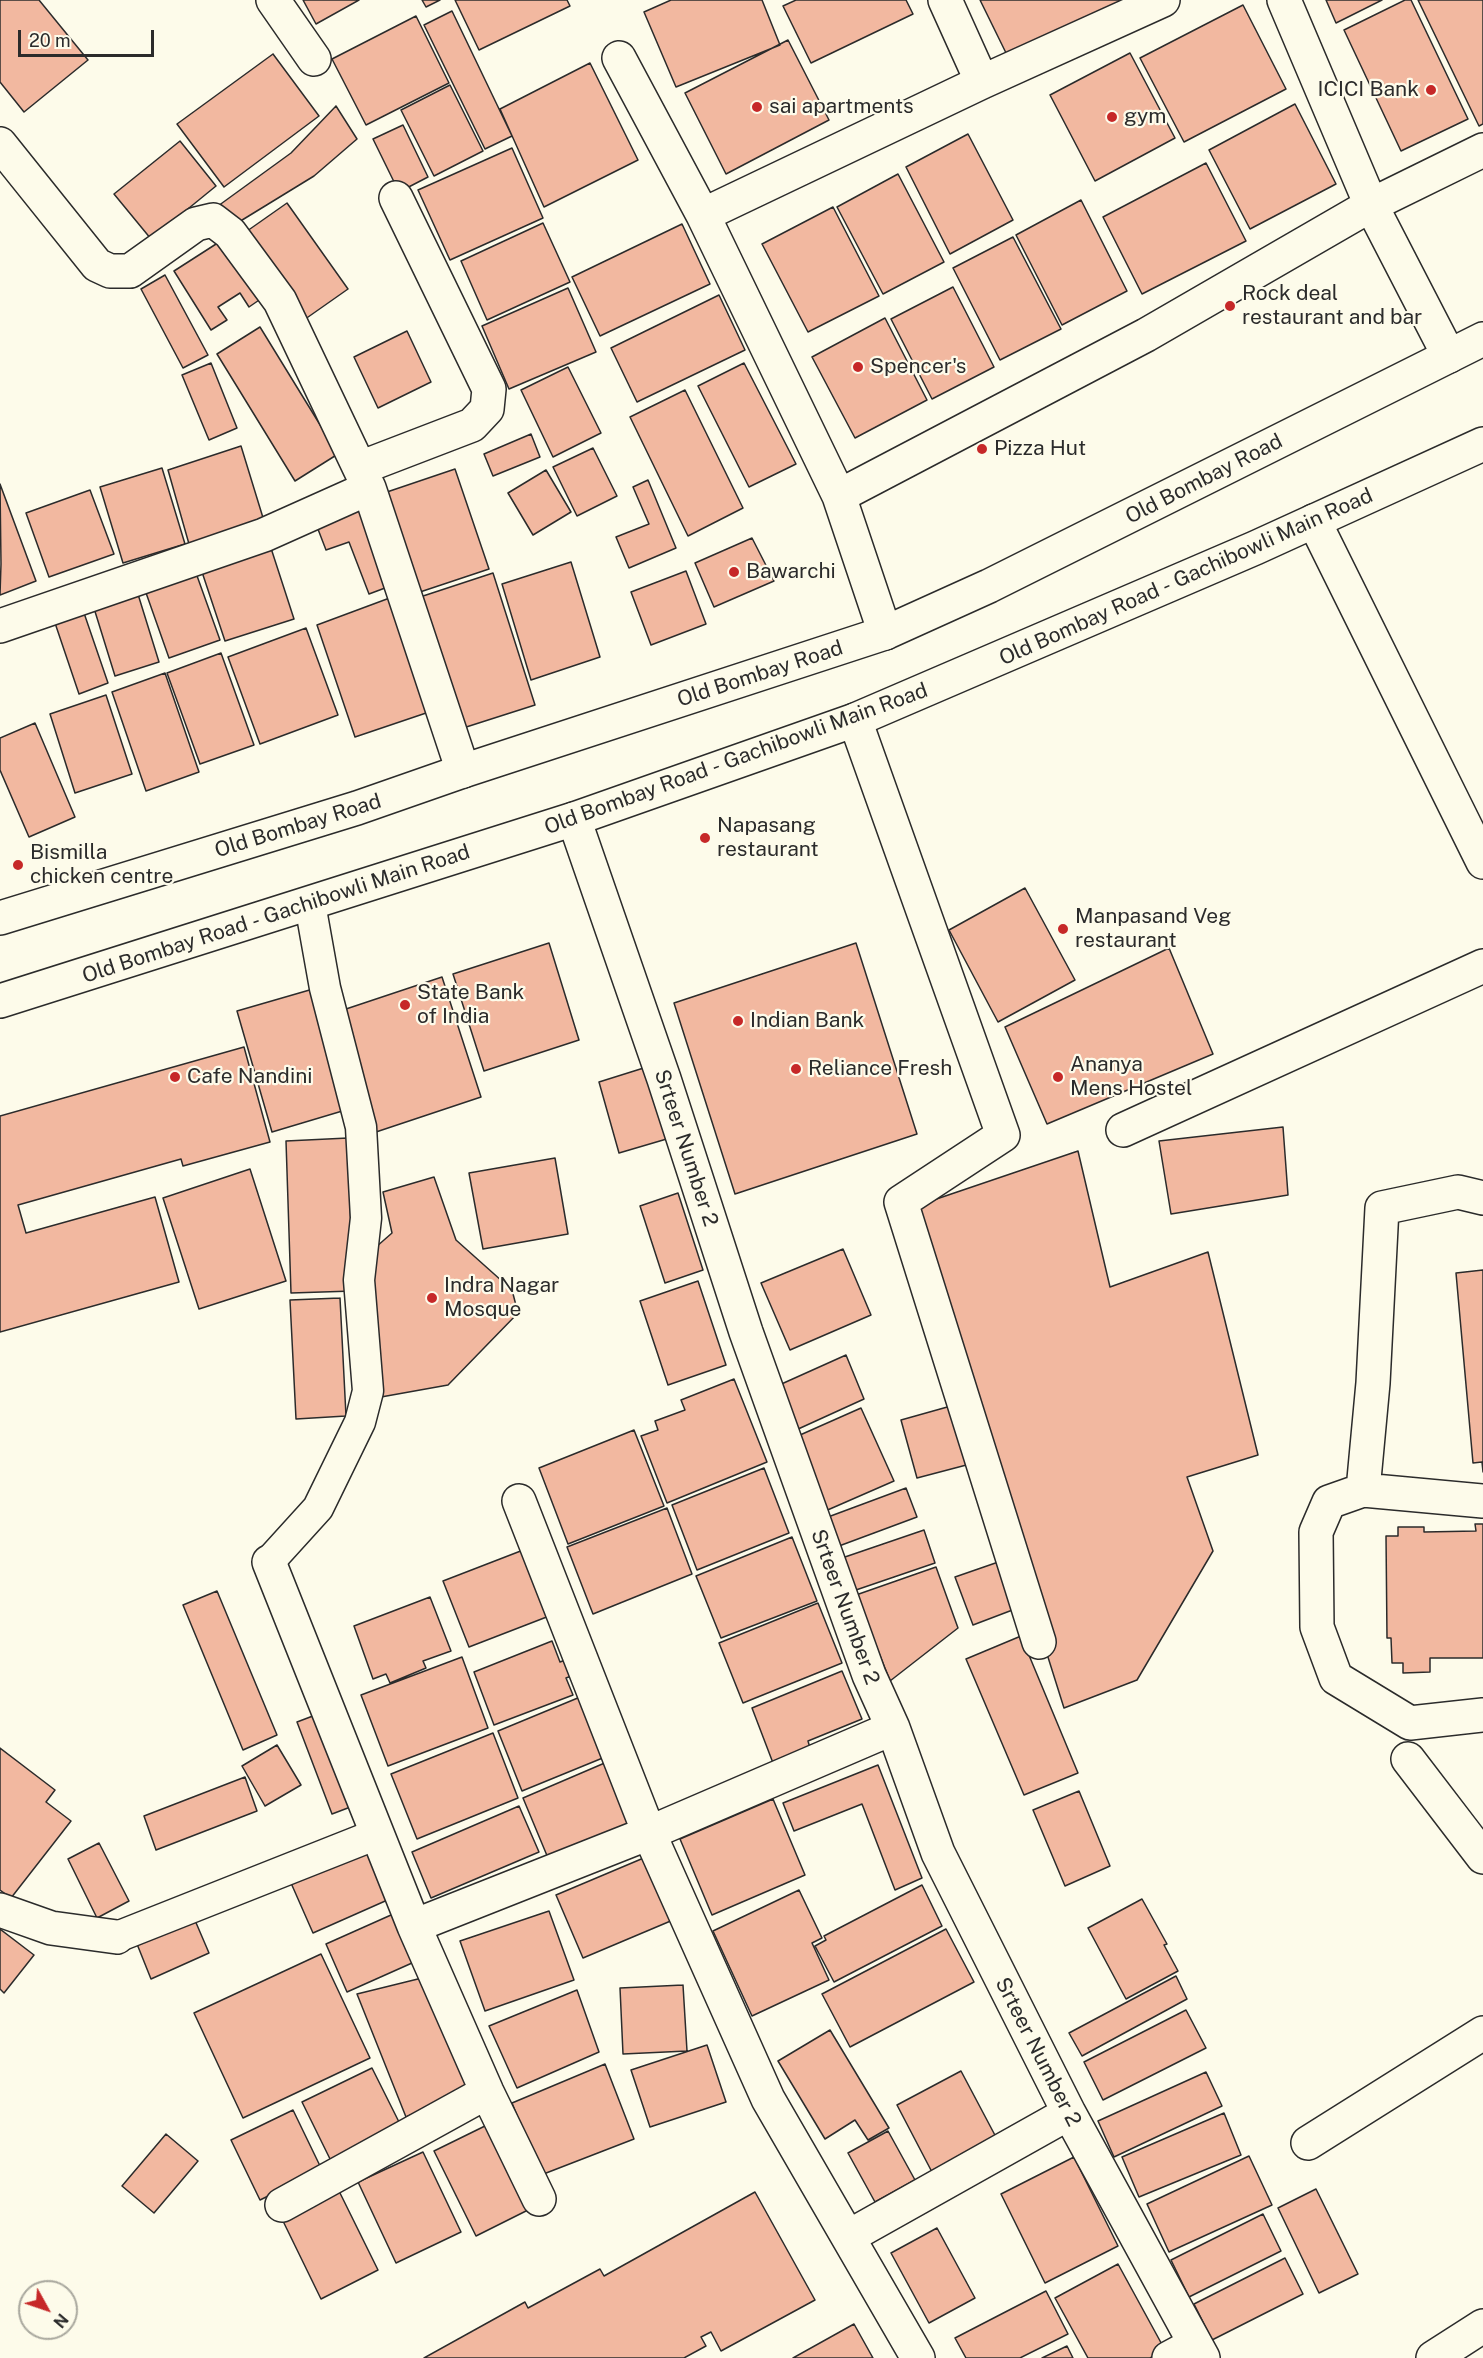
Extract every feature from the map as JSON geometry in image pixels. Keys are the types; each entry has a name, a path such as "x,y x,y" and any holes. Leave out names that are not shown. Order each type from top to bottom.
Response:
{"street":[{"path":"273,0 314,59"},
{"path":"945,0 982,82"},
{"path":"703,215 982,82 1163,0"},
{"path":"1284,0 1371,205 1449,356"},
{"path":"619,57 703,215 839,496 885,633"},
{"path":"0,144 97,265 110,271 130,271 196,224 213,220 230,233 280,301 365,478 463,771"},
{"path":"839,496 1146,335 1371,205 1483,150"},
{"path":"0,626 264,535 365,478 472,425 486,409 489,389 396,198"},
{"name":"Old Bombay Road","path":"0,918 357,808 885,633 989,586 1483,339"},
{"name":"Old Bombay Road - Gachibowli Main Road","path":"0,1001 574,819 855,720 1314,521 1483,444"},
{"path":"1314,521 1483,862"},
{"path":"855,720 1003,1135 901,1203 1039,1642"},
{"name":"Srteer Number 2","path":"574,819 664,1079 746,1332 869,1675 893,1728 938,1853 1189,2353"},
{"path":"310,904 326,988 361,1127 366,1218 359,1280 368,1390 360,1422 318,1508 269,1562 414,1926 487,2092 539,2199"},
{"path":"1123,1130 1483,966"},
{"path":"1363,1490 1373,1383 1382,1208 1458,1192 1483,1198"},
{"path":"1483,1501 1363,1490 1329,1502 1316,1532 1317,1627 1336,1678 1410,1723 1483,1715"},
{"path":"519,1501 649,1833 768,2098 918,2358"},
{"path":"414,1926 649,1833 893,1728"},
{"path":"1408,1759 1483,1857"},
{"path":"0,1910 51,1928 117,1937 377,1833"},
{"path":"1308,2143 1483,2032"},
{"path":"282,2205 487,2092"},
{"path":"848,2237 1069,2114"},
{"path":"1433,2358 1483,2326"}],"building":[{"path":"0,0 39,0 88,60 24,112 0,82"},
{"path":"303,0 359,0 316,24"},
{"path":"422,0 440,0 426,7"},
{"path":"455,0 567,0 570,6 479,50"},
{"path":"671,0 762,0 780,45 676,87 644,12"},
{"path":"796,0 906,0 913,14 811,63 783,6"},
{"path":"980,0 1119,0 1120,3 1008,57"},
{"path":"1326,0 1382,0 1336,23"},
{"path":"1405,0 1411,0 1468,119 1401,151 1344,30"},
{"path":"1418,0 1483,0 1483,124 1479,126"},
{"path":"1243,5 1286,89 1184,142 1140,58"},
{"path":"452,11 512,136 485,149 424,25"},
{"path":"416,16 449,83 366,125 332,59"},
{"name":"sai apartments","path":"788,40 829,120 726,174 685,93"},
{"name":"gym","path":"1130,53 1175,138 1095,181 1050,95"},
{"path":"273,54 319,116 224,187 177,124"},
{"path":"590,63 638,160 544,207 500,109"},
{"path":"450,85 483,151 434,176 401,110"},
{"path":"1295,104 1336,184 1250,229 1209,150"},
{"path":"336,106 357,139 314,176 234,225 218,206 291,153"},
{"path":"403,125 428,177 399,192 373,139"},
{"path":"968,134 1013,220 950,254 906,167"},
{"path":"180,141 216,186 151,239 114,194"},
{"path":"512,148 543,218 450,260 418,190"},
{"path":"1206,163 1246,241 1142,294 1103,217"},
{"path":"898,174 944,262 883,294 837,207"},
{"path":"1081,200 1127,291 1062,325 1016,235"},
{"path":"287,203 348,289 301,322 240,236"},
{"path":"833,207 879,296 808,332 762,244"},
{"path":"543,223 570,282 487,320 461,261"},
{"path":"682,224 710,284 600,336 572,277"},
{"path":"227,237 265,296 249,307 240,293 218,307 227,320 211,330 174,271"},
{"path":"1013,237 1061,329 1000,360 953,268"},
{"path":"165,275 208,355 183,368 141,289"},
{"path":"953,287 994,367 932,399 891,319"},
{"path":"568,288 596,352 509,389 482,326"},
{"path":"719,295 745,350 637,402 611,348"},
{"path":"885,318 927,400 855,438 812,357"},
{"path":"260,327 338,454 295,481 217,354"},
{"path":"407,331 431,382 378,408 354,357"},
{"path":"211,363 237,428 209,440 182,375"},
{"path":"744,363 796,464 749,487 698,386"},
{"path":"568,367 601,433 553,457 521,390"},
{"path":"685,390 743,508 688,536 630,417"},
{"path":"531,434 540,457 493,476 484,454"},
{"path":"241,446 264,521 189,544 168,470"},
{"path":"593,448 617,496 577,516 553,467"},
{"path":"162,468 185,544 123,563 100,487"},
{"path":"455,469 489,569 417,593 384,493"},
{"path":"546,470 571,512 533,535 508,493"},
{"path":"648,480 676,548 629,568 616,537 649,524 633,487"},
{"path":"0,484 36,581 0,595 1,564"},
{"path":"90,490 114,554 49,577 26,513"},
{"path":"364,506 393,585 369,594 349,542 326,550 316,524"},
{"name":"Bawarchi","path":"752,538 774,581 714,607 695,563"},
{"path":"269,542 294,619 225,641 200,566"},
{"path":"571,562 600,657 531,680 502,584"},
{"path":"686,571 706,624 651,645 631,592"},
{"path":"196,573 220,640 169,658 145,590"},
{"path":"493,573 535,705 460,729 417,598"},
{"path":"137,591 159,662 115,676 93,605"},
{"path":"395,596 435,710 355,737 317,625"},
{"path":"84,613 108,683 79,694 55,623"},
{"path":"306,628 338,715 260,744 228,657"},
{"path":"221,653 254,745 200,764 167,673"},
{"path":"165,673 199,772 146,791 112,692"},
{"path":"106,695 132,774 75,793 50,714"},
{"path":"35,723 75,817 29,837 0,770 0,738"},
{"path":"1025,888 1075,980 998,1022 949,930"},
{"path":"549,943 579,1040 484,1071 453,974"},
{"name":"Reliance Fresh","path":"856,943 917,1134 735,1194 674,1003"},
{"path":"1169,948 1213,1054 1047,1124 1005,1027"},
{"path":"442,977 481,1097 373,1133 334,1013"},
{"path":"313,989 349,1109 272,1132 237,1011"},
{"path":"244,1047 270,1142 183,1166 181,1159 18,1205 26,1233 155,1197 179,1282 0,1332 0,1116"},
{"path":"650,1066 670,1138 619,1153 599,1082"},
{"path":"1283,1127 1288,1195 1171,1214 1159,1141"},
{"path":"348,1138 353,1291 291,1293 286,1141"},
{"path":"1078,1151 1110,1287 1208,1252 1258,1455 1187,1477 1213,1551 1137,1680 1064,1708 907,1209"},
{"path":"555,1158 568,1234 483,1249 469,1173"},
{"path":"250,1169 286,1281 199,1309 163,1198"},
{"path":"434,1177 456,1240 512,1290 518,1313 448,1385 381,1397 368,1254 392,1233 383,1192"},
{"path":"678,1193 703,1270 665,1283 640,1206"},
{"path":"843,1249 871,1315 790,1350 761,1283"},
{"path":"1483,1270 1483,1472 1482,1462 1473,1463 1456,1273"},
{"path":"698,1281 726,1365 668,1385 640,1301"},
{"path":"340,1298 346,1416 296,1419 290,1300"},
{"path":"846,1355 864,1399 796,1430 777,1386"},
{"path":"734,1379 767,1462 667,1503 641,1436 658,1430 655,1421 685,1410 681,1400"},
{"path":"958,1404 974,1463 917,1478 901,1420"},
{"path":"861,1408 894,1481 823,1512 791,1439"},
{"path":"634,1430 664,1506 568,1544 539,1468"},
{"path":"764,1468 789,1533 697,1570 672,1505"},
{"path":"906,1488 917,1517 839,1546 828,1517"},
{"path":"667,1508 692,1574 593,1614 567,1547"},
{"path":"1475,1524 1483,1524 1483,1658 1430,1658 1430,1672 1403,1673 1403,1663 1392,1663 1391,1638 1387,1638 1386,1536 1398,1536 1398,1527 1424,1527 1424,1532 1476,1531"},
{"path":"924,1530 935,1563 853,1591 842,1558"},
{"path":"792,1537 817,1601 721,1638 696,1576"},
{"path":"531,1547 557,1613 469,1647 443,1581"},
{"path":"1007,1559 1023,1606 973,1625 955,1577"},
{"path":"936,1567 958,1628 890,1681 856,1595"},
{"path":"217,1591 277,1735 243,1750 183,1605"},
{"path":"430,1597 451,1651 423,1661 426,1668 390,1683 386,1674 373,1679 354,1626"},
{"path":"818,1603 842,1663 743,1703 719,1643"},
{"path":"1021,1636 1078,1773 1024,1795 966,1659"},
{"path":"552,1641 560,1662 568,1659 574,1675 566,1678 573,1695 494,1725 474,1672"},
{"path":"462,1657 488,1728 388,1766 361,1695"},
{"path":"842,1671 862,1719 808,1741 810,1748 773,1763 752,1708"},
{"path":"585,1695 610,1755 522,1791 498,1731"},
{"path":"326,1711 361,1803 332,1814 297,1722"},
{"path":"493,1733 518,1798 417,1839 391,1774"},
{"path":"277,1745 301,1785 265,1806 242,1766"},
{"path":"0,1748 55,1790 46,1802 71,1821 11,1898 0,1890"},
{"path":"607,1762 632,1822 548,1858 523,1798"},
{"path":"878,1765 922,1878 895,1890 862,1804 794,1831 783,1803"},
{"path":"245,1777 257,1811 156,1850 144,1816"},
{"path":"1079,1791 1110,1866 1065,1886 1033,1810"},
{"path":"773,1799 805,1875 712,1915 680,1839"},
{"path":"519,1806 539,1852 431,1898 412,1852"},
{"path":"99,1843 129,1901 97,1918 68,1859"},
{"path":"370,1848 392,1898 313,1933 291,1883"},
{"path":"646,1857 673,1920 583,1958 556,1895"},
{"path":"922,1885 942,1926 834,1982 815,1946 826,1940 824,1936"},
{"path":"799,1890 822,1938 812,1943 829,1980 752,2016 713,1931"},
{"path":"1142,1899 1167,1944 1164,1945 1178,1971 1126,1999 1088,1928"},
{"path":"400,1911 421,1959 347,1992 326,1944"},
{"path":"549,1911 574,1980 485,2011 460,1941"},
{"path":"194,1918 209,1953 151,1979 137,1944"},
{"path":"0,1929 34,1955 4,1993 0,1989"},
{"path":"946,1929 974,1982 850,2047 822,1994"},
{"path":"321,1954 370,2058 243,2118 194,2013"},
{"path":"1176,1976 1187,1999 1082,2056 1069,2033"},
{"path":"426,1977 473,2087 406,2117 357,1994"},
{"path":"683,1985 687,2051 623,2054 620,1988"},
{"path":"577,1990 599,2052 517,2088 489,2026"},
{"path":"1186,2010 1206,2048 1103,2100 1084,2062"},
{"path":"830,2030 889,2128 868,2140 855,2120 825,2139 778,2061"},
{"path":"707,2045 726,2102 650,2127 631,2070"},
{"path":"605,2064 634,2139 541,2175 512,2103"},
{"path":"372,2068 402,2128 332,2163 302,2102"},
{"path":"961,2071 997,2139 933,2174 897,2105"},
{"path":"1206,2072 1222,2106 1114,2157 1098,2121"},
{"path":"293,2110 322,2170 260,2200 231,2140"},
{"path":"1224,2113 1241,2155 1139,2197 1122,2157"},
{"path":"487,2125 528,2210 476,2236 434,2151"},
{"path":"888,2131 915,2180 875,2202 848,2153"},
{"path":"166,2134 198,2161 154,2213 122,2186"},
{"path":"423,2152 461,2232 396,2263 358,2182"},
{"path":"1249,2156 1272,2205 1169,2252 1147,2204"},
{"path":"1074,2157 1118,2246 1045,2283 1001,2194"},
{"path":"1316,2189 1358,2274 1319,2293 1278,2208"},
{"path":"339,2191 378,2270 321,2299 282,2219"},
{"path":"755,2192 815,2300 721,2351 711,2332 701,2337 706,2346 684,2358 424,2358 525,2302 528,2308 600,2269 604,2276"},
{"path":"1263,2214 1281,2251 1189,2297 1171,2260"},
{"path":"937,2228 975,2298 929,2323 891,2253"},
{"path":"1285,2258 1303,2294 1212,2340 1194,2304"},
{"path":"1118,2264 1165,2350 1150,2358 1088,2358 1055,2298"},
{"path":"1046,2291 1068,2334 1020,2358 966,2358 955,2338"},
{"path":"854,2324 873,2358 793,2358"},
{"path":"1067,2346 1073,2358 1042,2358"}],"place":[{"name":"ICICI Bank","path":"1431,90"},
{"name":"sai apartments","path":"757,107"},
{"name":"gym","path":"1112,117"},
{"name":"Rock deal restaurant and bar","path":"1230,306"},
{"name":"Spencer's","path":"858,367"},
{"name":"Pizza Hut","path":"982,449"},
{"name":"Bawarchi","path":"734,572"},
{"name":"Napasang restaurant","path":"705,838"},
{"name":"Bismilla chicken centre","path":"18,865"},
{"name":"Manpasand Veg restaurant","path":"1063,929"},
{"name":"State Bank of India","path":"405,1005"},
{"name":"Indian Bank","path":"738,1021"},
{"name":"Reliance Fresh","path":"796,1069"},
{"name":"Cafe Nandini","path":"175,1077"},
{"name":"Ananya Mens Hostel","path":"1058,1077"},
{"name":"Indra Nagar Mosque","path":"432,1298"}]}
